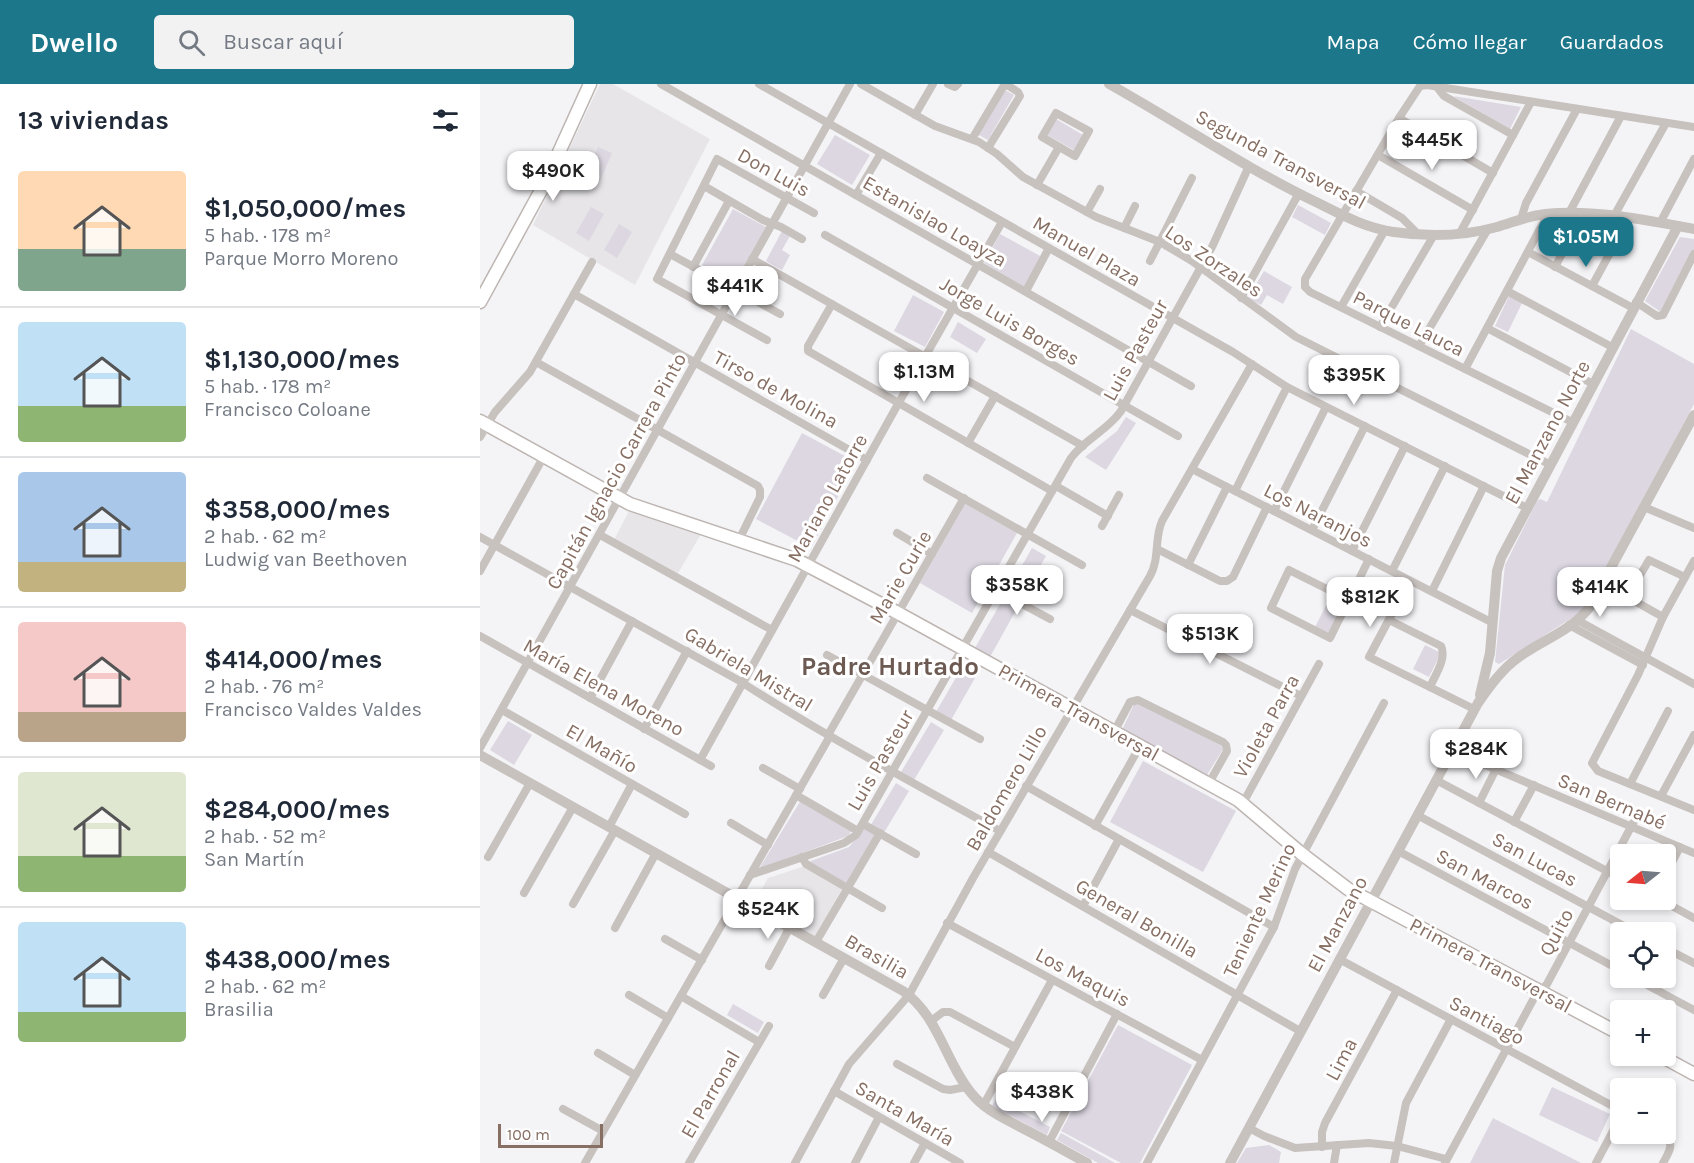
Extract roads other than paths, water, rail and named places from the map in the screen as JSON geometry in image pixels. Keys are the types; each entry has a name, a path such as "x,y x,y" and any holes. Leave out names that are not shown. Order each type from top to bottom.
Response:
{"main road":[{"path":"480,302 545,183 590,84"},
{"name":"Primera Transversal","path":"483,423 619,499 808,565 898,613 1243,803 1302,855 1348,889 1610,1029"},
{"path":"1676,1064 1694,1074"}],"street":[{"name":"Estanislao Loayza","path":"662,84 1191,386"},
{"name":"Manuel Plaza","path":"759,84 1173,318 1287,387 1527,508"},
{"name":"Capitán Ignacio Carrera Pinto","path":"480,748 850,84"},
{"name":"Los Zorzales","path":"861,84 940,129 972,139 988,148 1017,173 1087,212 1160,242 1296,337 1551,465"},
{"path":"915,115 933,84"},
{"path":"948,84 955,87 958,84"},
{"name":"Segunda Transversal","path":"1108,84 1299,193 1342,215 1385,230 1434,235 1460,233 1488,229 1548,214 1569,213 1614,216 1694,229"},
{"path":"972,139 1004,86 1018,92 1019,99 988,148"},
{"path":"1437,87 1694,127"},
{"path":"1437,87 1444,96 1513,135"},
{"name":"Parque Lauca","path":"1437,87 1418,88 1305,282 1308,290 1572,423"},
{"path":"1460,233 1531,102"},
{"path":"1521,219 1526,203 1577,109"},
{"path":"1056,113 1089,131 1075,156 1059,147 1042,137 1056,113"},
{"path":"1569,213 1621,116"},
{"path":"1399,118 1493,172"},
{"path":"1614,216 1666,123"},
{"path":"1038,184 1059,147"},
{"path":"856,195 880,153"},
{"path":"1378,155 1473,210"},
{"name":"Don Luis","path":"704,186 717,159 814,213"},
{"path":"1660,223 1694,159"},
{"name":"Luis Pasteur","path":"750,875 849,841 860,827 1074,454 1114,420 1124,405 1212,247 1249,166"},
{"path":"1150,261 1192,178"},
{"path":"767,340 657,279 704,186 802,239"},
{"path":"1087,212 1100,189"},
{"path":"1356,191 1402,218 1418,234"},
{"path":"1241,298 1299,193"},
{"path":"693,267 729,201"},
{"path":"1124,228 1135,206"},
{"path":"1465,369 1548,214"},
{"path":"1555,267 1583,214"},
{"path":"1592,286 1629,218"},
{"name":"Mariano Latorre","path":"700,760 1002,222"},
{"name":"El Manzano Norte","path":"1488,666 1499,562 1678,226"},
{"path":"1419,346 1488,229"},
{"path":"1341,307 1385,230"},
{"name":"Jorge Luis Borges","path":"825,235 1178,436"},
{"path":"1380,327 1434,235"},
{"path":"1026,291 1049,248"},
{"path":"1527,252 1657,316 1663,315 1694,254"},
{"path":"669,254 780,314"},
{"path":"752,259 1083,446"},
{"path":"480,437 483,423 527,376 536,362 592,262"},
{"path":"1507,291 1612,347"},
{"name":"Tirso de Molina","path":"574,294 867,460"},
{"path":"832,304 808,346 808,351 968,443 1108,516"},
{"path":"1487,328 1593,384"},
{"path":"536,362 759,488 760,496 739,540"},
{"name":"Baldomero Lillo","path":"795,1163 855,1056 909,995 1000,831 1154,570 1160,525 1252,364"},
{"path":"1188,565 1287,387"},
{"path":"968,443 995,396"},
{"path":"1157,549 1220,581 1229,580 1271,509 1326,407"},
{"name":"El Manzano","path":"1230,1163 1476,706 1502,672 1517,658 1573,623 1589,608 1694,416"},
{"path":"1312,530 1365,426"},
{"path":"1352,551 1405,446"},
{"path":"480,571 544,456"},
{"path":"1392,571 1444,466"},
{"name":"Los Naranjos","path":"1192,469 1493,622"},
{"path":"927,478 1082,565"},
{"path":"1432,591 1484,486"},
{"path":"1102,526 1119,495"},
{"name":"Marie Curie","path":"750,875 964,498"},
{"path":"1644,507 1694,528"},
{"path":"897,533 932,554"},
{"path":"600,535 772,630"},
{"name":"Gabriela Mistral","path":"480,537 687,651 829,736 1000,831"},
{"path":"1349,600 1289,570 1271,608 1330,638 1349,600 1369,559"},
{"path":"1663,617 1630,599 1629,594 1649,560 1685,578"},
{"path":"1693,808 1596,770 1592,763 1644,662 1663,617 1694,561"},
{"path":"996,590 1050,620"},
{"path":"1130,610 1301,696"},
{"path":"1394,610 1369,657 1430,687 1476,706"},
{"path":"1389,620 1441,646 1444,651 1443,658 1430,687"},
{"path":"590,698 632,621"},
{"path":"1573,623 1644,662 1694,684"},
{"name":"María Elena Moreno","path":"480,636 711,766"},
{"path":"644,729 687,651"},
{"path":"827,655 980,739"},
{"name":"Violeta Parra","path":"1243,803 1319,664"},
{"path":"1488,666 1502,672"},
{"name":"El Manzano","path":"1476,706 1488,666"},
{"path":"1114,732 1130,702 1138,700 1223,742 1227,751 1209,783"},
{"name":"Teniente Merino","path":"1146,1163 1274,927 1290,879 1384,703"},
{"name":"El Mañío","path":"502,710 685,814"},
{"path":"1630,784 1668,711"},
{"path":"1661,796 1694,735"},
{"path":"1095,826 1140,746"},
{"name":"San Bernabé","path":"1452,751 1694,853"},
{"name":"Brasilia","path":"480,755 909,995 919,1004 931,1021 966,1087 983,1106 1087,1163"},
{"path":"763,768 798,792 860,827 879,833 916,854"},
{"path":"1479,803 1496,770"},
{"path":"1436,780 1610,873"},
{"path":"488,857 530,783"},
{"path":"573,904 612,829 632,784"},
{"path":"1514,822 1533,785"},
{"path":"1026,786 1274,927"},
{"path":"524,893 573,807"},
{"name":"Quito","path":"1445,1161 1534,998 1547,984 1639,812"},
{"name":"San Lucas","path":"1417,815 1616,922"},
{"path":"731,823 768,844"},
{"path":"816,942 879,833"},
{"path":"1083,906 1119,839"},
{"path":"1676,855 1680,847"},
{"name":"San Marcos","path":"1398,851 1610,965"},
{"name":"General Bonilla","path":"988,852 1300,1031"},
{"path":"615,928 656,853"},
{"path":"802,857 806,864 882,908"},
{"path":"585,1163 750,875"},
{"path":"1676,907 1693,915"},
{"name":"Los Maquis","path":"947,923 1202,1060"},
{"path":"769,966 790,927"},
{"path":"665,939 702,960"},
{"path":"1676,954 1694,963"},
{"path":"823,995 844,958"},
{"name":"Santiago","path":"1339,958 1610,1105"},
{"path":"983,1106 1052,980"},
{"path":"1653,988 1694,1010"},
{"name":"Lima","path":"1322,1147 1323,1127 1397,990"},
{"path":"629,995 668,1018"},
{"name":"El Parronal","path":"681,996 759,1042"},
{"path":"931,1021 944,1012 950,1012 1015,1047"},
{"path":"1049,1142 1117,1014"},
{"path":"1394,1163 1406,1103 1451,1019"},
{"name":"El Parronal","path":"689,1163 769,1026"},
{"path":"598,1053 635,1075"},
{"path":"897,1065 943,1089 966,1087"},
{"name":"Santa María","path":"834,1091 960,1163"},
{"path":"563,1109 603,1131"},
{"path":"855,1163 879,1117"},
{"path":"1249,1128 1289,1146 1302,1149 1369,1143 1397,1146 1445,1161"},
{"path":"1596,1163 1610,1137"},
{"path":"914,1163 925,1143"},
{"path":"1663,1163 1671,1144"},
{"path":"1334,1163 1337,1145"}],"district":[{"name":"Padre Hurtado","path":"890,666"}]}
